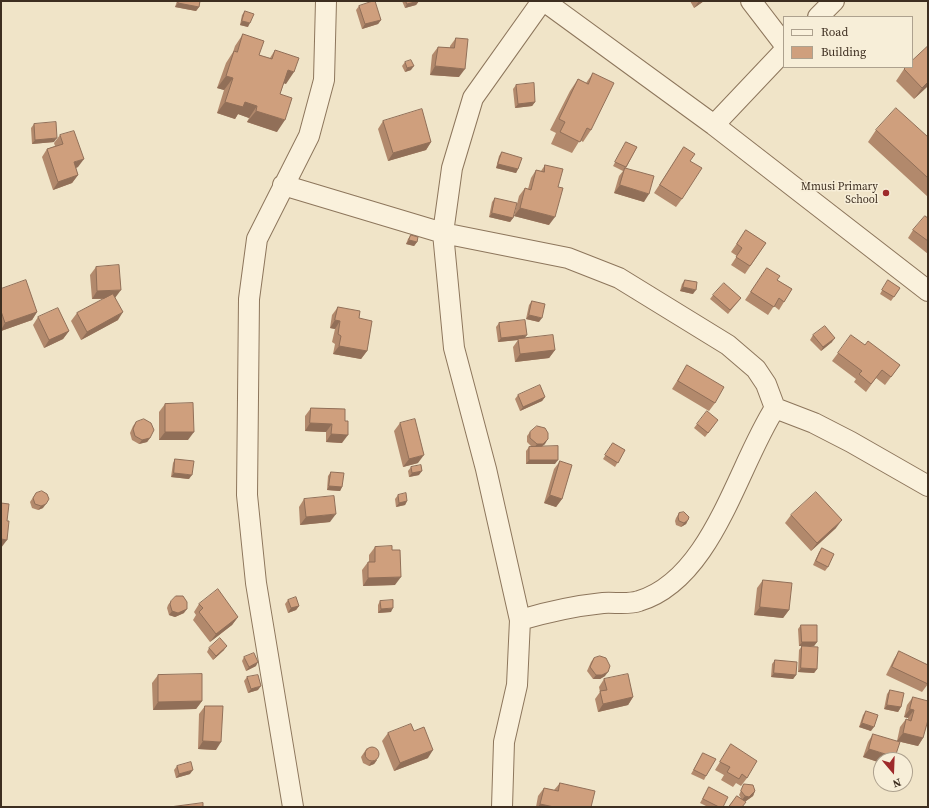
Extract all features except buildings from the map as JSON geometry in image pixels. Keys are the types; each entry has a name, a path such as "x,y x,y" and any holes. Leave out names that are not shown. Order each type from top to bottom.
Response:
{"street":[{"path":"293,807 256,583 247,494 249,300 257,239 309,136 324,80 326,1"},
{"path":"502,807 504,742 517,685 520,620 486,469 454,348 443,233 452,168 473,98 543,1 714,125 928,291"},
{"path":"751,1 783,43"},
{"path":"819,16 834,1"},
{"path":"714,125 783,52"},
{"path":"283,185 443,233 568,258 619,278 728,345 756,369 766,384 775,408 814,423 851,442 928,486"},
{"path":"520,620 556,609 603,603 638,602 671,586 695,561 714,529 762,429 775,408"}],"place":[{"name":"Mmusi Primary School","path":"886,193"}]}
